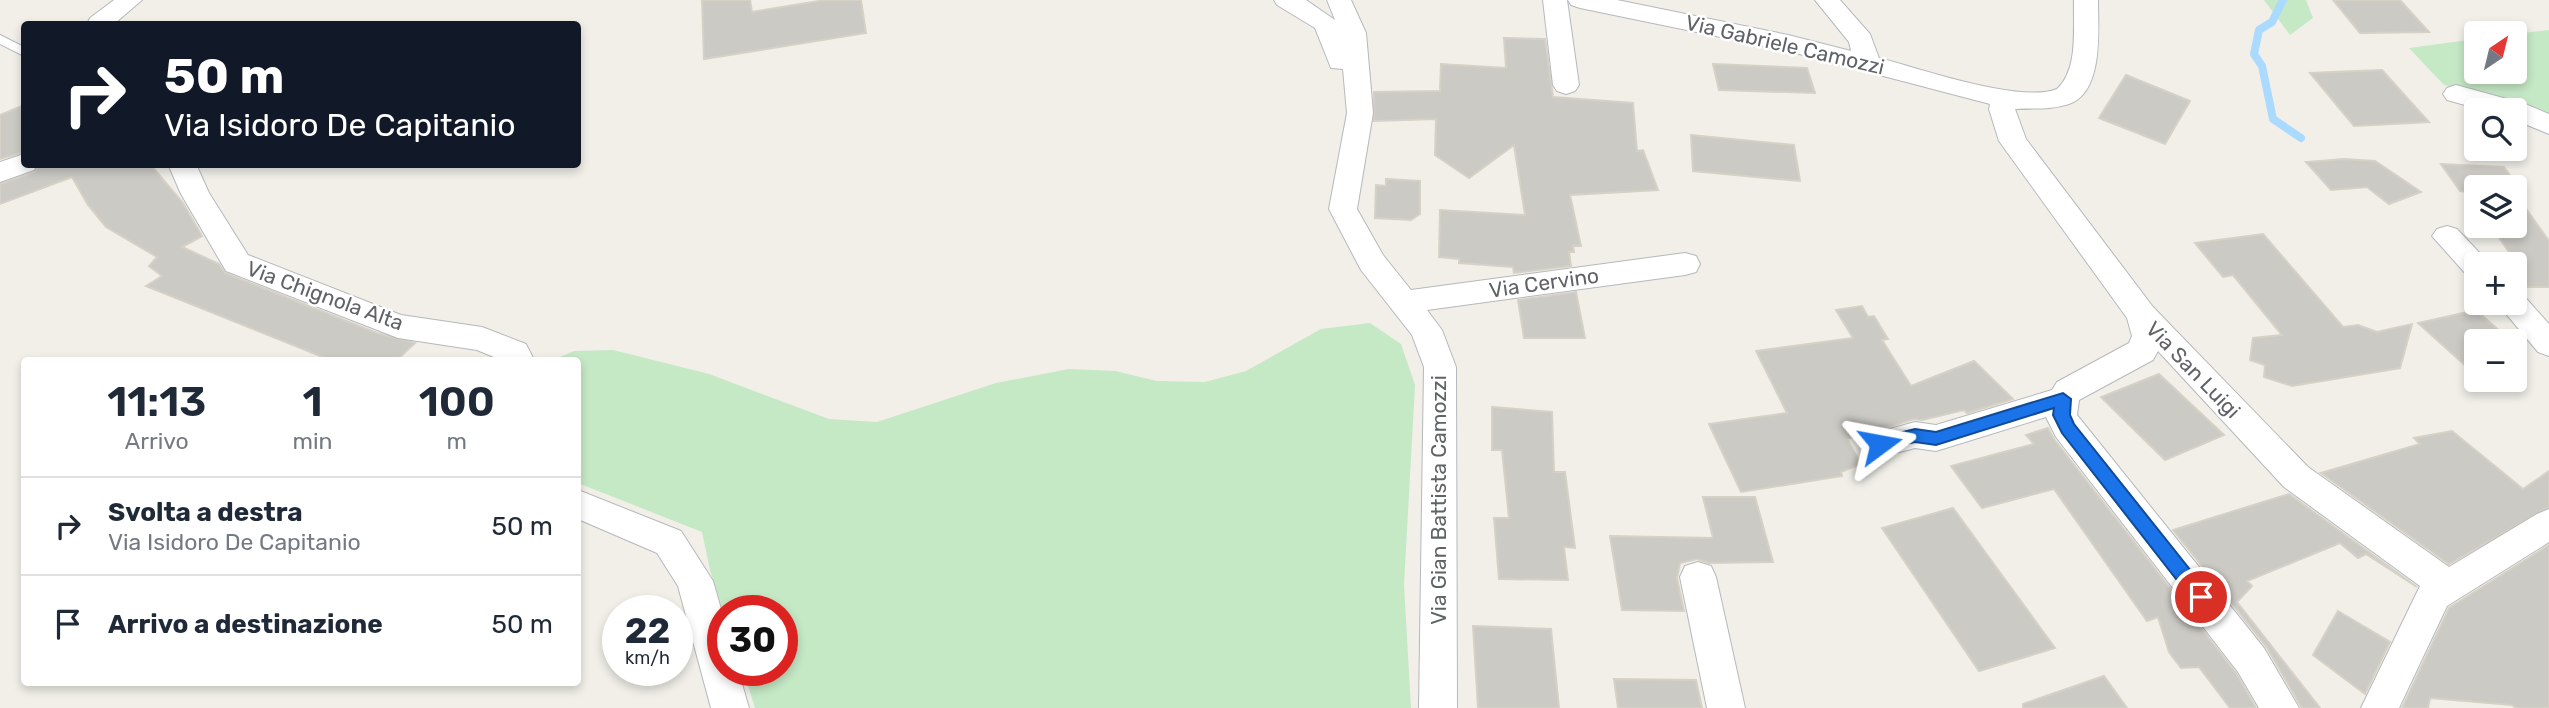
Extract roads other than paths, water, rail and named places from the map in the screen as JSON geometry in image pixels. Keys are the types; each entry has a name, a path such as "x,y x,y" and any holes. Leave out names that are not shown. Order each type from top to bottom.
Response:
{"street":[{"path":"103,21 130,0"},
{"path":"1286,0 1315,14 1334,33 1344,97 1360,113"},
{"name":"Via Gian Battista Camozzi","path":"1339,0 1353,33 1360,113 1343,209 1371,262 1426,330 1440,367 1438,708"},
{"path":"1555,0 1566,85"},
{"name":"Via Gabriele Camozzi","path":"1580,0 1703,24 2005,99"},
{"path":"1692,0 1703,24"},
{"path":"1827,0 1861,40 1868,64"},
{"path":"2005,99 2055,99 2067,95 2076,85 2084,68 2086,0"},
{"path":"2456,94 2470,98"},
{"name":"Via San Luigi","path":"2005,99 2002,109 2012,141 2142,316 2296,477 2448,586"},
{"path":"2527,116 2549,125"},
{"path":"0,172 21,164"},
{"name":"Via Chignola Alta","path":"184,168 195,194 237,263 398,326 482,339 515,353 517,357"},
{"path":"2447,236 2464,253"},
{"name":"Via Cervino","path":"1403,302 1685,264"},
{"path":"2523,315 2549,344"},
{"path":"2142,316 2148,336 2142,351"},
{"path":"2190,367 2157,353 2142,351 2068,391 2063,399 2061,415 2068,428 2251,660 2280,708"},
{"path":"1880,444 1915,435 1936,438 2063,399"},
{"path":"581,505 669,542 695,581 730,708"},
{"path":"2380,708 2434,595 2549,524"},
{"path":"1698,577 1726,708"}],"lane":[{"path":"0,39 21,50"}],"waterway":[{"path":"2283,0 2272,22 2259,30 2254,54 2262,66 2273,119 2301,138"}]}
